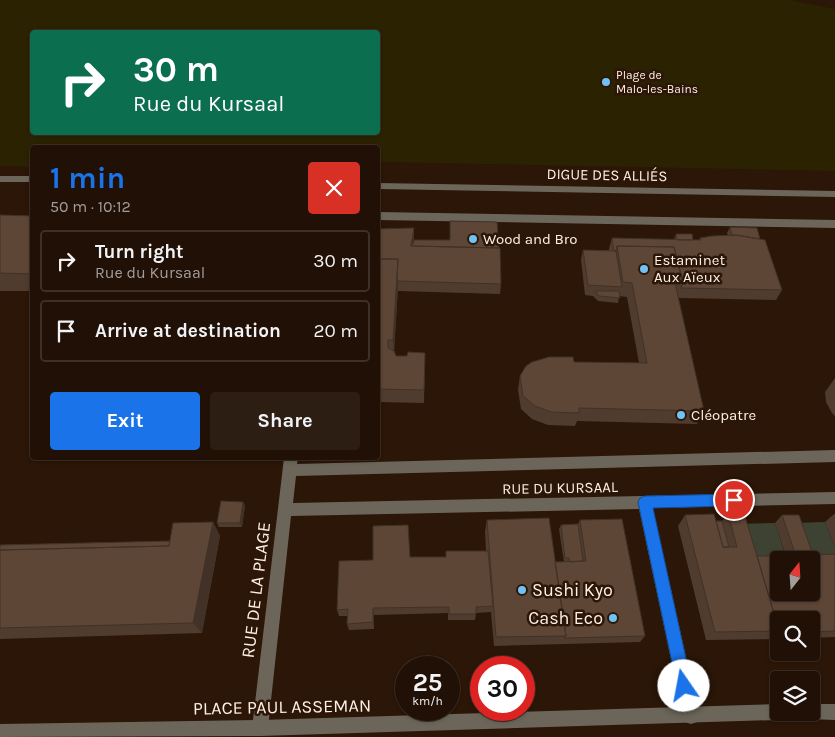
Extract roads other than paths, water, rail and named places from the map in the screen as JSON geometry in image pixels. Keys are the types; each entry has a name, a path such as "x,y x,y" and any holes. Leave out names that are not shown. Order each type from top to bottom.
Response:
{"street":[{"path":"0,179 30,179"},
{"name":"DIGUE DES ALLIÉS","path":"380,186 835,194"},
{"path":"380,216 835,224"},
{"name":"RUE DU KURSAAL","path":"290,464 835,456"},
{"name":"RUE DE LA PLAGE","path":"260,728 290,464"},
{"name":"RUE DU KURSAAL","path":"285,510 835,498"},
{"path":"645,502 690,716"},
{"path":"820,712 835,712"},
{"name":"PLACE PAUL ASSEMAN","path":"0,732 260,728 770,713"}],"place":[{"name":"Plage de Malo-les-Bains","path":"606,82"},
{"name":"Wood and Bro","path":"473,239"},
{"name":"Estaminet Aux Aïeux","path":"644,269"},
{"name":"Cléopatre","path":"681,415"},
{"name":"Sushi Kyo","path":"522,590"},
{"name":"Cash Eco","path":"613,618"}]}
